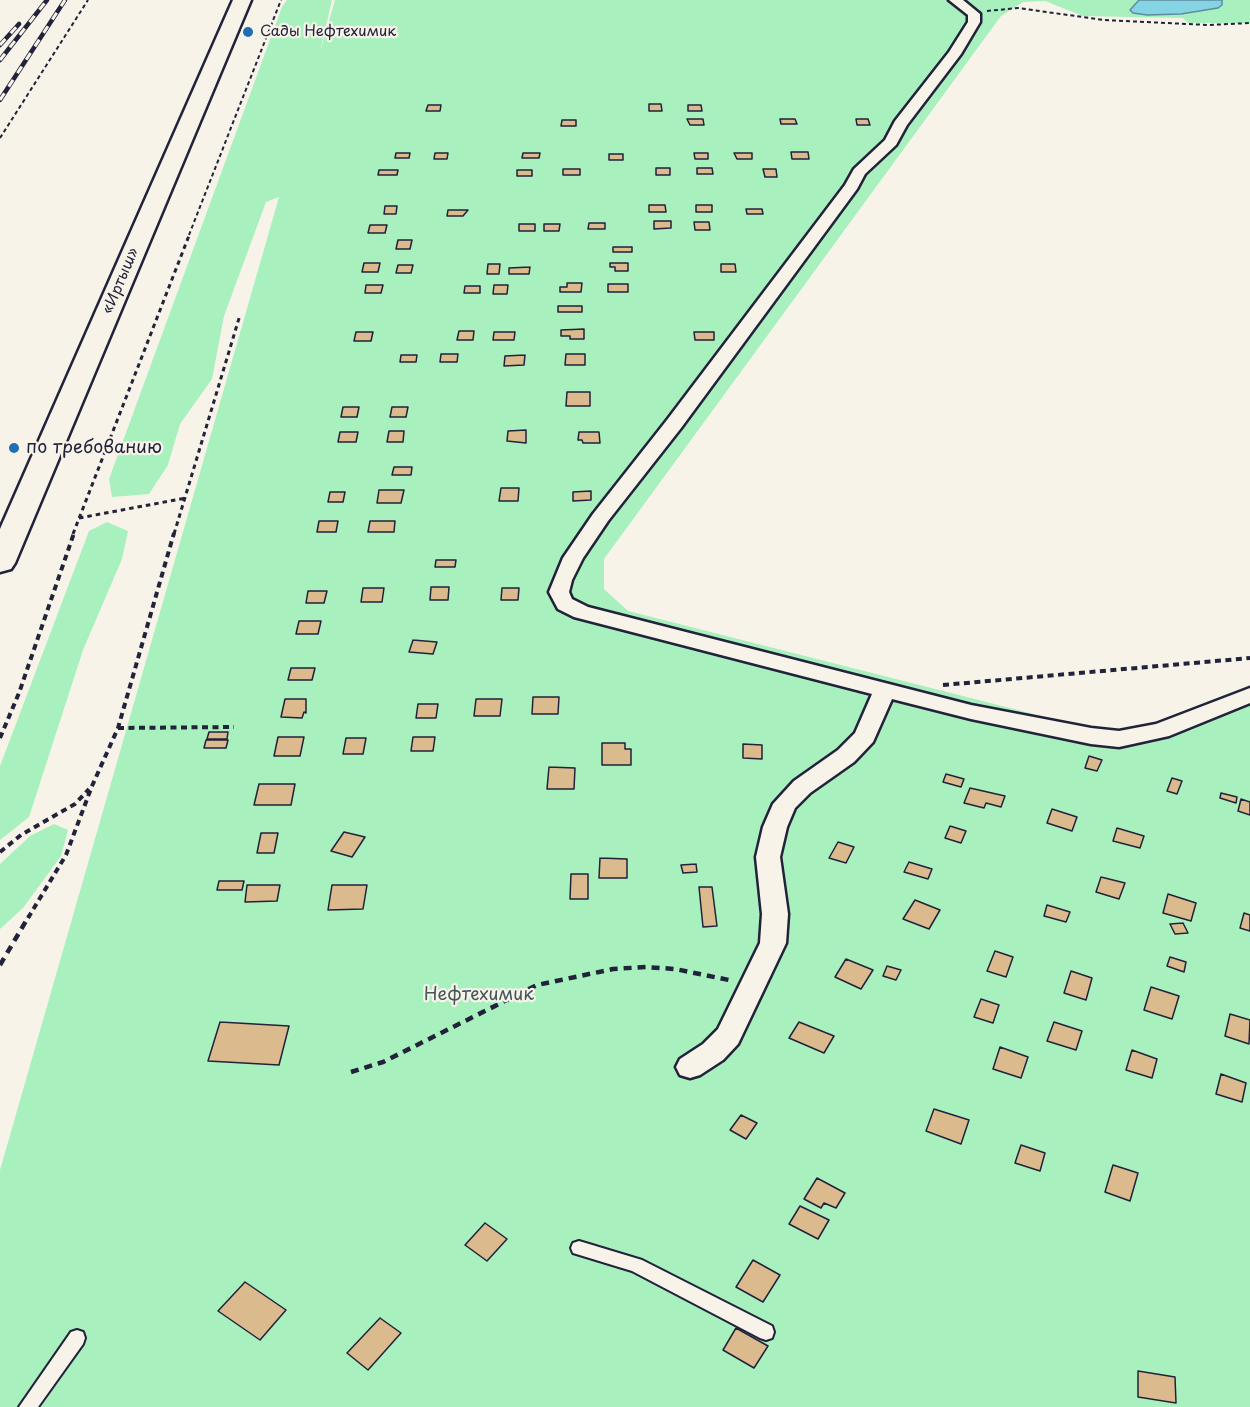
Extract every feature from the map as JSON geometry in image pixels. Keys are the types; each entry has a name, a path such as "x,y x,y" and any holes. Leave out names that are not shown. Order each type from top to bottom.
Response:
{"main road":[{"name":"«Иртыш»","path":"0,563 242,0"}],"street":[{"path":"955,0 974,14 974,22 954,54 900,124 891,142 859,172 852,186 674,424 600,518 573,558 559,592 565,604 581,612 1026,724 1092,736 1119,739 1161,731 1250,695"},
{"path":"690,1067 712,1052 728,1036 773,943 775,914 768,857 775,827 785,804 802,787 846,756 865,737 885,689"}],"lane":[{"path":"579,1248 636,1265 766,1332"},
{"path":"28,1407 77,1338"}],"path":[{"path":"0,138 88,0"},
{"path":"0,738 19,693 79,518 280,0"},
{"path":"974,14 1018,8 1104,20 1208,25 1250,23"},
{"path":"0,964 66,855 92,786 118,728 240,315"},
{"path":"79,518 186,498"},
{"path":"935,686 1250,658"},
{"path":"118,728 234,727"},
{"path":"0,852 21,835 75,804 92,786"},
{"path":"351,1072 383,1062 537,985 571,976 646,967 675,969 713,979 756,980"}],"green space":[{"name":"Нефтехимик","path":"287,0 332,0 320,52 335,0 1139,0 1131,9 1133,13 1147,15 1217,8 1222,5 1222,0 1250,0 1250,23 1188,23 1183,18 1083,16 1045,1 1023,2 1001,16 604,559 604,589 628,611 1081,726 1115,730 1148,725 1250,685 1250,1407 0,1407 0,1170 279,197 266,202 224,316 212,379 180,424 168,465 149,494 112,497 109,479 282,7"},
{"path":"107,522 128,531 122,559 83,650 29,817 0,840 0,766 89,531"},
{"path":"54,824 68,830 61,856 23,908 0,929 0,864 30,836"}],"water":[{"path":"1139,0 1222,0 1222,5 1218,8 1181,14 1147,15 1133,13 1130,10"}],"building":[{"path":"649,104 661,104 662,111 649,111"},
{"path":"428,105 441,105 440,111 426,111"},
{"path":"688,105 701,105 702,111 688,111"},
{"path":"687,119 703,119 704,125 690,125"},
{"path":"780,119 795,119 797,124 781,124"},
{"path":"856,119 868,119 870,125 857,125"},
{"path":"562,120 576,120 576,126 561,126"},
{"path":"791,152 808,152 809,159 792,159"},
{"path":"396,153 410,153 409,158 395,158"},
{"path":"435,153 448,153 447,159 434,159"},
{"path":"523,153 540,153 539,158 522,158"},
{"path":"694,153 708,153 708,159 695,159"},
{"path":"734,153 752,153 752,159 737,159"},
{"path":"609,154 623,154 623,160 609,160"},
{"path":"656,168 670,168 670,175 656,175"},
{"path":"697,168 712,168 713,174 697,174"},
{"path":"563,169 580,169 580,175 563,175"},
{"path":"763,169 776,169 777,177 765,177"},
{"path":"379,170 398,170 397,175 378,175"},
{"path":"517,170 532,170 532,176 517,176"},
{"path":"649,205 665,205 666,212 649,212"},
{"path":"696,205 712,205 712,212 696,212"},
{"path":"385,206 397,206 396,214 384,214"},
{"path":"746,209 762,209 763,214 747,214"},
{"path":"448,210 468,210 463,216 447,216"},
{"path":"654,221 671,221 671,228 654,229"},
{"path":"694,222 709,222 710,230 695,230"},
{"path":"589,223 605,223 605,229 588,229"},
{"path":"519,224 535,224 535,231 519,231"},
{"path":"544,224 560,224 559,231 544,231"},
{"path":"370,225 387,225 385,233 368,233"},
{"path":"398,240 412,240 410,249 396,249"},
{"path":"613,247 632,247 632,252 613,252"},
{"path":"364,263 380,263 378,272 362,272"},
{"path":"610,263 628,263 628,271 615,271 615,267 610,267"},
{"path":"488,264 500,264 499,274 487,274"},
{"path":"721,264 735,264 736,272 721,272"},
{"path":"398,265 413,265 411,273 396,273"},
{"path":"530,267 529,274 509,274 509,268"},
{"path":"567,283 582,283 581,292 560,292 560,287 567,287"},
{"path":"608,284 628,284 628,292 608,292"},
{"path":"366,285 383,285 381,293 365,293"},
{"path":"494,285 508,285 507,294 493,294"},
{"path":"465,286 480,286 480,293 464,293"},
{"path":"558,306 582,306 582,312 558,312"},
{"path":"584,329 584,339 570,339 570,336 561,336 561,330"},
{"path":"459,331 474,331 473,340 457,340"},
{"path":"356,332 373,332 371,341 354,341"},
{"path":"494,332 515,332 514,340 493,340"},
{"path":"694,332 714,332 714,340 695,340"},
{"path":"441,354 458,354 457,362 440,362"},
{"path":"566,354 585,354 585,365 565,365"},
{"path":"401,355 417,355 416,362 400,362"},
{"path":"525,355 524,365 504,366 505,356"},
{"path":"567,392 590,392 590,406 566,406"},
{"path":"343,407 359,407 357,417 341,417"},
{"path":"392,407 408,407 406,417 390,417"},
{"path":"526,430 526,443 507,441 508,431"},
{"path":"389,431 404,431 403,442 387,442"},
{"path":"340,432 358,432 356,442 338,442"},
{"path":"579,432 599,432 600,443 583,443 582,440 578,440"},
{"path":"394,467 412,467 411,475 392,475"},
{"path":"501,488 519,488 518,501 499,501"},
{"path":"379,490 404,490 401,503 377,503"},
{"path":"591,491 591,500 573,501 573,492"},
{"path":"330,492 345,492 343,502 328,502"},
{"path":"319,521 338,521 336,532 317,532"},
{"path":"370,521 395,521 394,532 368,532"},
{"path":"436,560 456,560 455,567 435,567"},
{"path":"431,587 449,587 448,600 430,600"},
{"path":"363,588 384,588 382,602 361,602"},
{"path":"502,588 519,588 518,600 501,600"},
{"path":"308,591 327,591 324,603 306,603"},
{"path":"299,621 321,621 318,634 296,634"},
{"path":"413,640 437,642 433,654 409,652"},
{"path":"291,668 315,668 312,680 288,680"},
{"path":"533,697 559,697 558,714 532,714"},
{"path":"285,699 306,699 306,713 304,712 302,718 281,717"},
{"path":"476,699 502,699 500,716 474,716"},
{"path":"418,704 438,704 436,718 416,718"},
{"path":"209,732 228,732 227,739 207,739"},
{"path":"278,737 304,737 300,756 274,756"},
{"path":"413,737 435,737 433,751 411,751"},
{"path":"346,738 366,738 363,754 343,754"},
{"path":"206,740 228,740 226,748 204,748"},
{"path":"602,743 625,743 625,749 631,749 631,765 602,765"},
{"path":"743,744 762,745 762,759 743,758"},
{"path":"1089,756 1102,760 1097,771 1085,768"},
{"path":"549,767 575,768 574,789 547,789"},
{"path":"946,774 964,779 961,787 943,782"},
{"path":"1172,778 1182,781 1177,794 1167,791"},
{"path":"259,784 295,784 291,805 254,805"},
{"path":"970,788 1005,796 1001,807 986,803 984,808 964,803"},
{"path":"1221,793 1237,797 1236,803 1220,798"},
{"path":"1241,799 1250,802 1250,815 1238,811"},
{"path":"1052,809 1077,817 1072,831 1047,823"},
{"path":"950,826 966,831 961,843 945,838"},
{"path":"1117,828 1144,836 1140,848 1113,841"},
{"path":"344,832 365,837 352,857 331,851"},
{"path":"261,833 278,833 274,853 257,853"},
{"path":"838,842 854,847 846,863 829,858"},
{"path":"600,858 627,859 627,878 599,878"},
{"path":"909,862 932,869 928,879 904,872"},
{"path":"696,864 697,872 683,873 681,865"},
{"path":"571,874 588,874 588,899 570,899"},
{"path":"1101,877 1125,883 1119,899 1096,892"},
{"path":"219,881 244,881 242,890 217,890"},
{"path":"247,885 280,885 277,901 245,902"},
{"path":"332,885 367,885 363,909 328,910"},
{"path":"699,887 712,887 717,926 703,927"},
{"path":"1168,894 1196,903 1191,921 1163,913"},
{"path":"915,900 940,910 929,929 903,919"},
{"path":"1047,905 1070,912 1066,922 1044,916"},
{"path":"1244,913 1250,915 1250,931 1240,928"},
{"path":"1183,923 1188,933 1175,934 1170,924"},
{"path":"995,951 1013,957 1006,977 987,971"},
{"path":"1170,957 1186,962 1184,972 1167,966"},
{"path":"846,959 873,970 861,989 835,977"},
{"path":"887,966 901,970 896,980 883,976"},
{"path":"1071,971 1092,978 1086,1000 1064,993"},
{"path":"1151,987 1179,996 1172,1019 1144,1010"},
{"path":"981,999 999,1005 993,1023 974,1017"},
{"path":"1230,1014 1250,1020 1249,1044 1225,1036"},
{"path":"220,1022 289,1026 279,1065 208,1061"},
{"path":"799,1022 834,1036 824,1053 789,1038"},
{"path":"1054,1022 1082,1031 1076,1050 1047,1041"},
{"path":"1000,1047 1028,1057 1021,1078 993,1069"},
{"path":"1132,1050 1157,1059 1152,1078 1126,1070"},
{"path":"1221,1074 1246,1083 1242,1102 1216,1094"},
{"path":"934,1109 969,1120 961,1144 926,1131"},
{"path":"741,1115 757,1123 746,1139 730,1130"},
{"path":"1021,1145 1045,1153 1040,1171 1015,1163"},
{"path":"1113,1165 1138,1173 1130,1201 1105,1192"},
{"path":"817,1178 845,1193 836,1208 824,1203 821,1208 804,1199"},
{"path":"800,1206 829,1220 818,1239 789,1224"},
{"path":"485,1223 507,1239 487,1261 465,1245"},
{"path":"753,1260 780,1275 763,1302 736,1287"},
{"path":"245,1282 286,1310 260,1340 218,1311"},
{"path":"380,1318 401,1333 368,1370 347,1353"},
{"path":"736,1328 768,1346 754,1368 723,1350"},
{"path":"1138,1371 1175,1377 1176,1403 1138,1397"}],"railway":[{"path":"0,60 47,0"},
{"path":"0,100 65,0"},
{"path":"0,45 19,24"}],"place":[{"name":"Сады Нефтехимик","path":"248,32"},
{"name":"по требованию","path":"14,448"}]}
